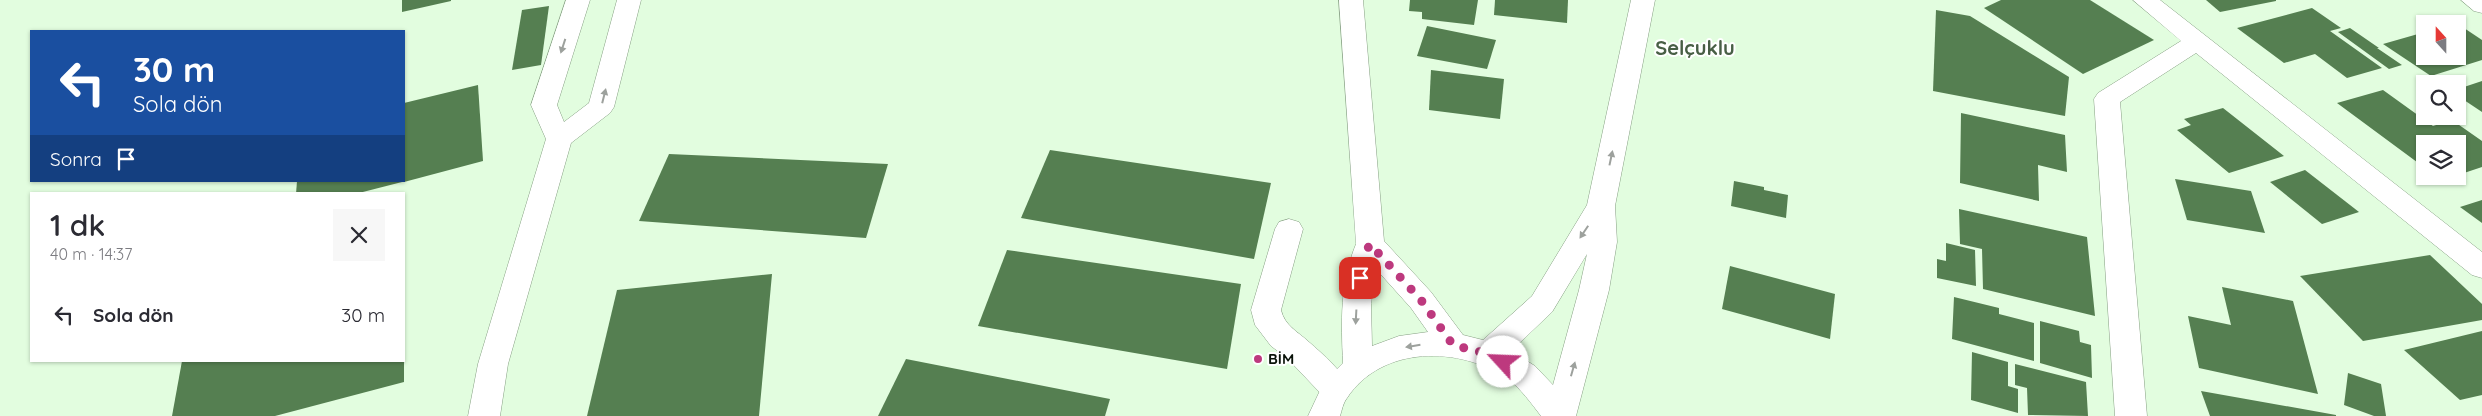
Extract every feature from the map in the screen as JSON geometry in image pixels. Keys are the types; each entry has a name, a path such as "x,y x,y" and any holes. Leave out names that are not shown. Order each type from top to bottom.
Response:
{"street":[{"path":"559,139 544,105 578,0"},
{"path":"484,416 493,364 559,139 601,107 629,0"},
{"path":"1351,0 1370,244 1361,262 1355,319 1358,366"},
{"path":"1559,416 1594,290 1603,242 1601,206 1643,0"},
{"path":"2145,0 2482,267"},
{"path":"2473,0 2482,6"},
{"path":"2131,416 2107,99 2196,42"},
{"path":"1488,354 1542,304 1579,239 1601,206"},
{"path":"1288,229 1266,310 1270,325 1282,338 1298,350 1330,403 1358,366 1385,351 1418,344 1453,345 1488,354 1518,370 1542,392 1559,416"},
{"path":"1370,244 1421,300 1453,345"}],"building":[{"path":"402,0 451,0 451,1 402,12"},
{"path":"1410,0 1478,0 1474,25 1422,19 1422,12 1409,11"},
{"path":"1495,0 1568,0 1567,23 1494,15"},
{"path":"2001,0 2090,0 2154,40 2083,74 1984,8"},
{"path":"2206,0 2276,0 2276,1 2220,12"},
{"path":"549,6 541,65 512,70 522,10"},
{"path":"2312,8 2341,28 2330,31 2382,68 2347,78 2315,54 2284,63 2237,28"},
{"path":"1936,10 1970,16 2069,77 2065,116 1933,91"},
{"path":"1427,26 1496,40 1487,69 1417,56"},
{"path":"2350,28 2402,65 2389,69 2338,32"},
{"path":"2466,29 2482,40 2482,60 2434,75 2430,75 2383,44 2416,35 2416,65 2466,65"},
{"path":"1431,70 1504,79 1500,119 1429,110"},
{"path":"2482,81 2482,112 2466,101 2466,86"},
{"path":"478,85 483,161 405,182 405,103"},
{"path":"2383,90 2416,114 2416,125 2459,125 2482,141 2482,167 2466,172 2466,135 2416,135 2416,161 2337,103"},
{"path":"2223,108 2284,156 2229,173 2177,130 2191,125 2184,119"},
{"path":"1961,113 2065,135 2067,172 2038,165 2039,201 1960,183"},
{"path":"1050,150 1271,183 1254,259 1021,218"},
{"path":"669,154 888,164 866,238 639,221"},
{"path":"2305,170 2359,212 2322,224 2270,182"},
{"path":"2175,179 2251,191 2265,233 2187,220"},
{"path":"1734,181 1764,187 1764,190 1788,195 1786,218 1731,206"},
{"path":"297,182 402,182 363,192 296,192"},
{"path":"2482,200 2482,223 2460,207"},
{"path":"1959,209 2087,237 2095,316 1983,289 1982,249 1960,244"},
{"path":"1946,243 1975,250 1976,286 1937,278 1937,259 1946,261"},
{"path":"1007,250 1241,284 1227,369 978,326"},
{"path":"2430,255 2482,304 2482,320 2363,341 2300,276"},
{"path":"1730,266 1835,294 1830,339 1722,309"},
{"path":"772,274 759,416 587,416 617,290"},
{"path":"2222,287 2293,301 2318,394 2199,368 2188,316 2231,325"},
{"path":"1954,297 1999,308 1999,314 2034,323 2034,361 1952,339"},
{"path":"2040,321 2079,331 2080,342 2091,345 2092,378 2040,363"},
{"path":"2482,331 2482,395 2460,400 2404,350"},
{"path":"1972,352 2008,362 2008,386 2018,389 2018,413 1971,400"},
{"path":"906,359 1110,399 1105,416 878,416"},
{"path":"182,362 404,362 404,382 275,416 172,416"},
{"path":"2015,364 2086,382 2088,416 2028,415 2027,388 2015,385"},
{"path":"2348,373 2381,384 2386,416 2374,416 2344,405"},
{"path":"2201,391 2336,415 2336,416 2210,416"}],"place":[{"name":"BİM","path":"1258,359"}],"district":[{"name":"Selçuklu","path":"1695,48"}],"route":[{"path":"1360,278 1361,262 1370,244 1421,300 1453,345 1471,348 1503,362"}]}
